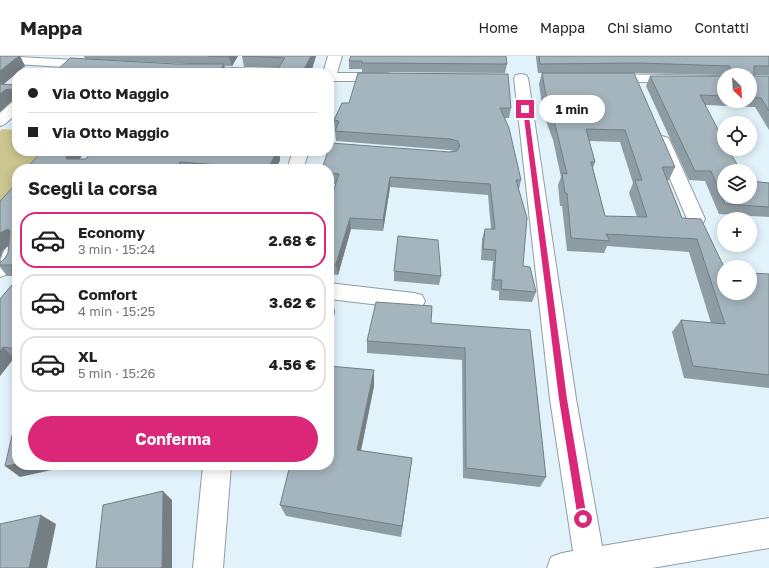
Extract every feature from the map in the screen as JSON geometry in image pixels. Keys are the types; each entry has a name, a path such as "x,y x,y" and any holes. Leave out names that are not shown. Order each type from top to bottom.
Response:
{"street":[{"path":"331,68 335,56"},
{"path":"0,59 65,60 109,66"},
{"path":"56,68 65,60"},
{"path":"334,76 398,77"},
{"path":"521,78 563,399 576,566 769,533"},
{"path":"590,78 638,86 717,80"},
{"path":"0,121 12,110"},
{"path":"0,121 12,122"},
{"path":"656,128 696,219"},
{"path":"0,270 12,255"},
{"path":"334,292 414,300"},
{"path":"208,568 208,554 216,470"}],"shaded area":[{"path":"2,129 12,130 12,156 46,156 38,164 12,164 12,194 0,207 0,131"}],"building":[{"path":"0,56 19,56 0,71"},
{"path":"208,56 230,56 229,57"},
{"path":"242,56 311,56 305,68 278,68 285,58"},
{"path":"351,56 506,56 507,64 362,63 362,61 349,61"},
{"path":"539,56 769,56 769,66 754,66 754,68 639,63 540,64"},
{"path":"70,58 176,64 224,64 221,68 59,68"},
{"path":"358,73 508,74 511,108 500,108 509,128 521,180 516,180 527,218 523,266 530,267 536,292 501,289 502,280 494,280 496,250 483,249 485,229 495,229 490,184 390,177 383,220 350,218 336,264 334,264 334,189 339,174 334,174 334,164 324,164 326,156 334,156 334,143 450,152 457,151 460,146 458,141 450,139 335,131 339,121 334,120 342,103 349,103"},
{"path":"542,73 634,73 675,167 662,167 682,218 701,219 721,260 717,260 717,300 697,239 606,234 610,241 571,238 567,193 565,193 562,173 567,174 556,128 547,101","holes":["586,129 625,130 642,180 635,180 647,217 605,216 591,162 595,162"]},
{"path":"650,76 717,76 717,96 700,95 717,128 717,156 732,156 737,164 717,164 717,185 711,171 695,171"},
{"path":"757,76 769,76 769,111 761,98 757,98"},
{"path":"0,84 12,85 12,90 5,90 0,94"},
{"path":"38,156 67,156 67,159 86,159 88,156 274,156 270,164 207,164 180,162 179,164 30,164"},
{"path":"757,182 769,183 769,207 725,204 757,204"},
{"path":"12,188 12,265 0,265 8,253 10,231 8,229 0,233 0,201"},
{"path":"398,236 438,240 441,276 394,271"},
{"path":"757,273 769,274 769,375 693,366 681,320 725,324 717,300 757,300"},
{"path":"12,285 12,348 3,347 0,352 0,299"},
{"path":"376,302 432,306 431,323 530,330 546,477 466,468 465,348 367,341"},
{"path":"334,366 374,370 357,450 412,458 402,526 280,505 289,470 334,470"},
{"path":"12,436 12,465 5,466"},
{"path":"163,491 162,568 96,568 103,505"},
{"path":"41,515 29,568 0,568 0,524"}],"route":[{"path":"525,109 563,399 583,519"}]}
